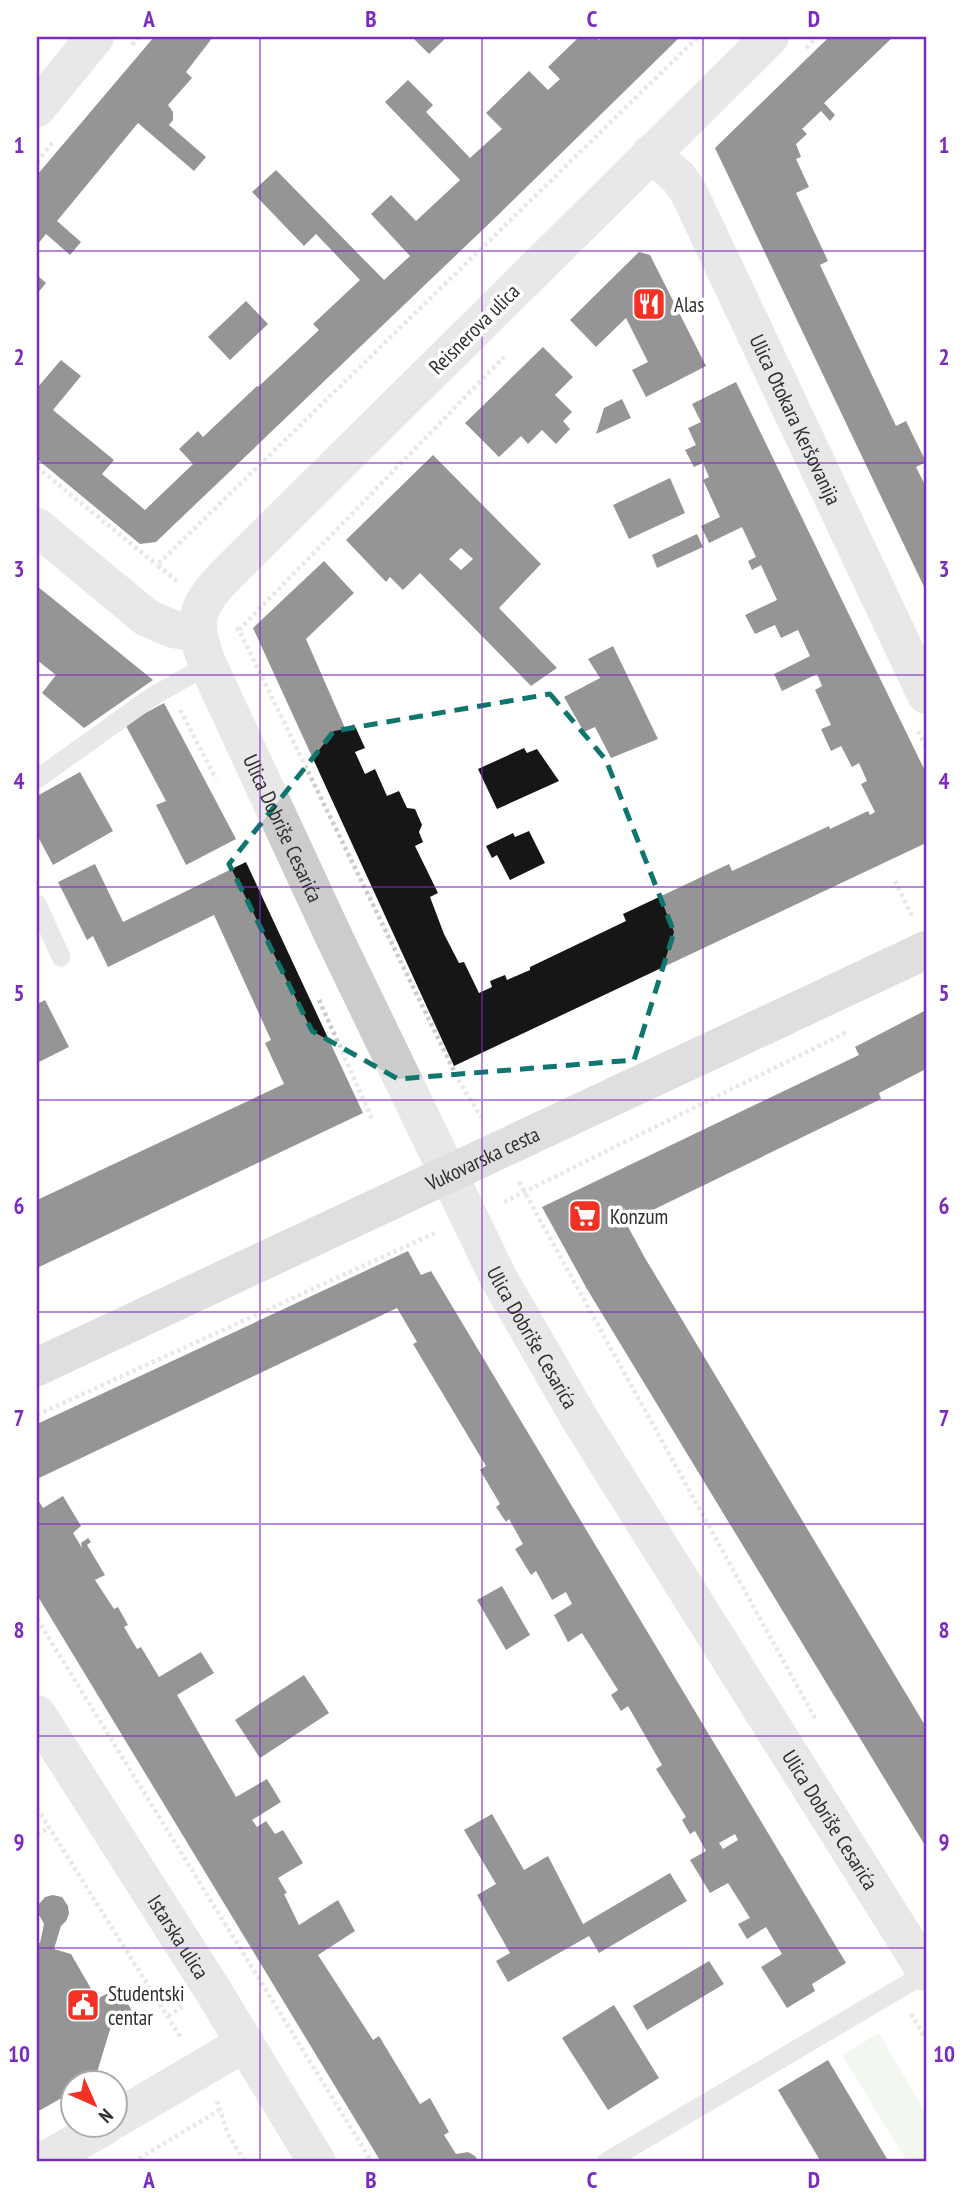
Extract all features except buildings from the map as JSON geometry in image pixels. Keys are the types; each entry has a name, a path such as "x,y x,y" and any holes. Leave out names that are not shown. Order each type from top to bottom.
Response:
{"main road":[{"name":"Vukovarska cesta","path":"37,1367 926,950"}],"street":[{"path":"37,108 95,37"},
{"name":"Reisnerova ulica","path":"203,634 212,590 230,571 770,37"},
{"name":"Ulica Otokara Keršovanija","path":"651,153 679,178 689,193 926,695"},
{"path":"37,527 147,618 173,629 203,634"},
{"name":"Ulica Dobriše Cesarića","path":"203,634 333,935 499,1279 540,1354 926,1973"},
{"name":"Istarska ulica","path":"43,1738 245,2043 317,2162"},
{"path":"130,2111 245,2043"},
{"path":"42,2162 80,2140"}],"lane":[{"path":"37,779 167,687 203,634"},
{"path":"37,904 61,957"},
{"path":"606,2162 926,1973"}],"path":[{"path":"157,565 698,37"},
{"path":"37,467 157,565 203,634 239,630 459,1081 501,1150 819,1726"},
{"path":"167,687 217,780"},
{"path":"318,998 373,1121"},
{"path":"37,1619 372,2162"},
{"path":"37,1808 200,2069 216,2098 218,2111 228,2134 245,2162"},
{"path":"37,1835 48,1828"},
{"path":"133,2162 218,2111"}],"highlighted area":[{"path":"550,694 606,760 674,932 634,1060 398,1079 312,1031 229,864 334,731"}],"green space":[{"path":"879,2033 926,2114 926,2162 907,2162 842,2055"}],"place":[{"name":"Alas","path":"649,304"},
{"name":"Konzum","path":"585,1216"},
{"name":"Studentski centar","path":"83,2005"}]}
